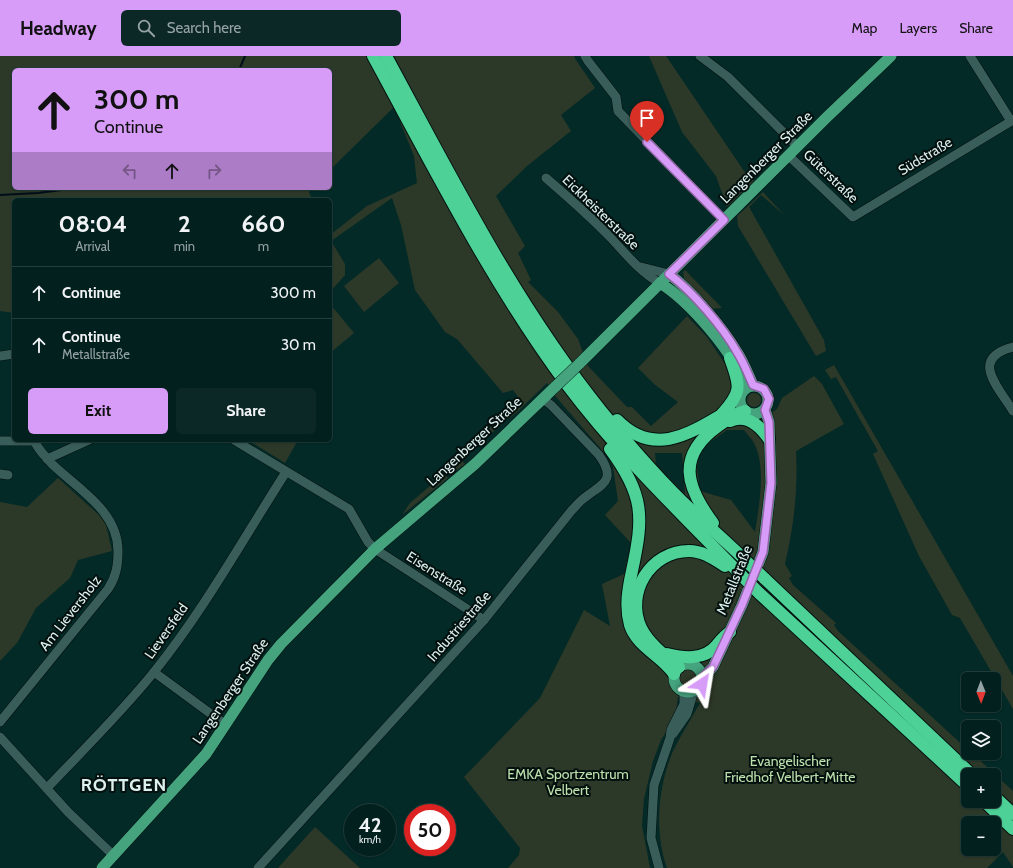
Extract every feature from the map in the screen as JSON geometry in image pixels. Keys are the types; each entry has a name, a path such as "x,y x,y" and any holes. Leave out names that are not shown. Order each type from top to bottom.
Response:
{"highway":[{"path":"378,57 519,294 552,344 602,412 667,486 965,768"},
{"path":"378,57 492,272 539,345 604,431 645,478 759,593 961,780"},
{"path":"602,412 614,417 626,429 637,436 660,440 685,435 722,414 736,398 738,383 730,358"},
{"path":"722,414 751,410"},
{"path":"731,546 699,502 694,492 690,467 696,447 702,439 735,415 751,410"},
{"path":"716,428 734,419 745,419 753,421 763,430 769,439"},
{"path":"604,431 607,445 632,484 640,516 640,531 628,587 627,601 630,625 639,641 668,666 677,670"},
{"path":"677,670 664,654 645,635 641,627 636,610 637,592 644,575 650,568 665,557 674,553 690,551 713,558 742,576"},
{"path":"664,654 681,658 700,656 717,646 721,638 730,632"},
{"path":"1001,803 1013,814"},
{"path":"991,808 1013,829"}],"main road":[{"name":"Langenberger Straße","path":"102,868 195,768 226,725 268,660 281,644 375,549 475,464 543,399 732,211 891,56"},
{"path":"669,274 678,281 726,335 738,352 749,387"},
{"path":"660,283 670,289 704,323 749,387 764,389 767,393 768,405 751,410 740,395 749,387"},
{"name":"Metallstraße","path":"701,672 717,658 742,605 763,552 771,483 771,453 769,439 763,423 751,410"},
{"path":"687,664 701,672 700,687 689,692 676,686 677,670 687,664"}],"street":[{"path":"586,56 588,61 616,96 618,111 724,220"},
{"path":"700,56 728,77 798,147"},
{"path":"970,56 1012,120"},
{"name":"Südstraße","path":"853,217 1012,120"},
{"name":"Güterstraße","path":"789,156 853,217"},
{"name":"Eickheisterstraße","path":"546,178 577,204 637,266 660,283"},
{"name":"Eickheisterstraße","path":"637,266 669,274"},
{"path":"1013,347 998,352 994,355 990,365 991,373 1013,411"},
{"path":"0,356 12,354"},
{"name":"Industriestraße","path":"264,866 484,620 572,510 582,499 601,487 606,480 607,472 599,455 551,405 543,399"},
{"path":"0,441 12,441"},
{"name":"Am Lieversholz","path":"1,717 108,589 116,573 118,547 115,531 109,518 47,459 35,442"},
{"path":"47,459 85,442"},
{"name":"Eisenstraße","path":"237,442 349,509 368,542 375,549 484,620"},
{"name":"Lieversfeld","path":"47,788 102,731 154,672 231,561 286,472"},
{"path":"154,672 226,725"},
{"path":"659,868 652,838 654,785 670,738 671,730 689,692"},
{"path":"0,737 73,817 113,855"}],"green space":[{"path":"0,56 575,56 574,57 595,88 561,115 571,131 527,166 496,196 525,246 518,253 531,280 528,282 558,312 578,339 588,366 627,407 632,407 651,426 678,402 654,384 638,368 687,316 707,337 733,376 734,388 730,400 742,422 752,426 777,409 782,398 814,376 822,384 844,424 796,451 795,508 785,564 792,576 789,578 793,585 836,623 834,625 838,631 961,744 961,760 980,760 988,768 961,768 961,808 1001,808 1001,780 1013,791 1013,867 1003,852 1001,854 1001,816 961,816 961,856 999,856 987,868 667,868 660,839 659,824 661,794 664,779 673,751 700,703 678,697 675,718 661,740 653,761 644,799 642,826 650,868 508,868 519,855 520,848 464,777 540,698 584,610 610,626 602,584 624,574 631,543 605,515 618,501 613,467 607,456 557,398 547,383 516,413 475,448 471,443 522,402 513,390 503,393 457,339 445,332 415,290 401,225 392,198 332,240 332,233 367,206 417,183 414,156 394,107 332,168 332,68 12,68 12,190 310,190 309,192 311,198 12,198 12,313 0,311","holes":["727,430 744,430 755,445 760,465 761,488 755,532 731,500 700,491 697,467 700,449","655,453 682,453 685,494 656,465"]},
{"path":"649,56 666,56 744,171 754,181 727,207 716,176 682,132"},
{"path":"763,192 784,215 761,195 749,207 824,340 826,351 816,356 738,226 737,216"},
{"path":"332,243 345,264 345,275 332,290"},
{"path":"379,258 399,283 364,312 344,286"},
{"path":"685,270 722,308 710,309 685,282 683,272"},
{"path":"332,306 354,333 332,351"},
{"path":"834,365 1013,676 1013,709 1001,688 1001,672 991,672 960,618 952,615 919,556 873,454 878,451 836,377 831,379 825,370"},
{"path":"754,393 759,395 761,400 759,405 754,407 749,405 747,400 749,395"},
{"path":"251,442 297,442 285,463"},
{"path":"457,455 465,464 451,474 444,465"},
{"path":"444,474 448,478 402,515 410,503"},
{"path":"58,478 99,515 106,525 112,551 78,560 70,578 36,608 17,643 0,661 0,502 27,507"},
{"path":"315,827 344,853 344,856 347,856 360,868 278,868"}],"waterway":[{"path":"240,68 245,56"},
{"path":"0,195 61,190"}],"district":[{"name":"RÖTTGEN","path":"124,785"}],"route":[{"path":"647,142 724,220 669,274 678,281 726,335 738,352 753,385 764,389 769,399 765,410 769,422 771,483 768,521 763,552 742,605 713,667 703,677 702,684"}],"park label":[{"name":"Evangelischer Friedhof Velbert-Mitte","path":"790,770"},
{"name":"EMKA Sportzentrum Velbert","path":"568,782"}]}
